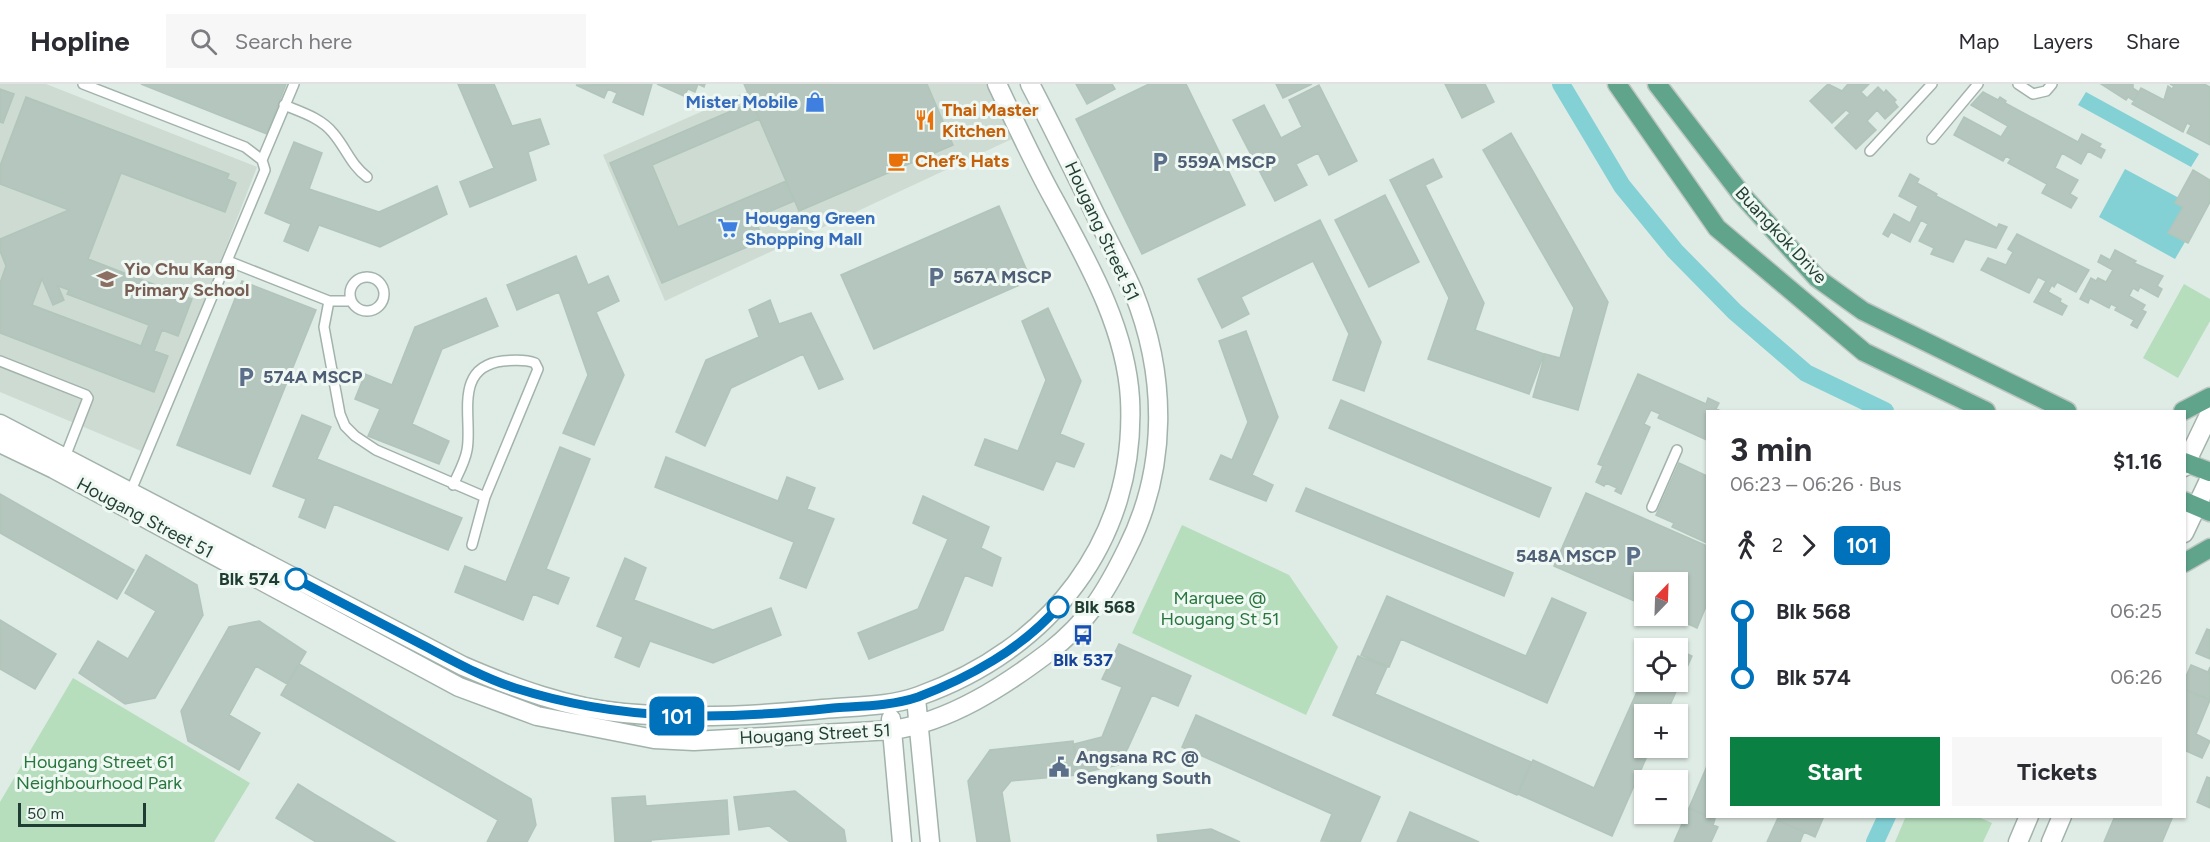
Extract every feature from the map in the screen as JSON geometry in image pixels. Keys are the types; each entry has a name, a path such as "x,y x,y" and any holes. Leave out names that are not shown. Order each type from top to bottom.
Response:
{"main road":[{"name":"Buangkok Drive","path":"1617,84 1717,228 1864,352 1984,410"},
{"name":"Buangkok Drive","path":"1657,84 1742,195 1817,278 1863,311 2065,410"},
{"path":"2185,410 2210,397"},
{"path":"2186,464 2210,472"},
{"path":"2186,562 2210,548"}],"street":[{"name":"Hougang Street 51","path":"0,443 127,500 463,666 512,687 551,698 622,713 707,717 779,714 889,703 916,698 960,678 1006,652 1047,619 1080,582 1116,504 1130,440 1130,397 1125,368 1107,304 997,84"},
{"name":"Hougang Street 51","path":"0,424 65,457 127,500 459,687 537,716 654,739 694,741 892,730 919,726 964,706 1016,678 1076,630 1095,607 1138,529 1152,487 1158,453 1158,401 1154,365 1133,292 1030,84"},
{"path":"2186,462 2210,413"},
{"path":"2186,529 2210,478"},
{"path":"916,698 930,842"},
{"path":"889,703 902,842"},
{"path":"2018,842 2029,818"},
{"path":"2051,842 2061,818"}],"lane":[{"path":"83,84 244,147 262,160"},
{"path":"127,500 261,181 265,171 262,160 294,84"},
{"path":"1870,151 1932,84"},
{"path":"1932,140 1978,84"},
{"path":"2018,84 2033,94 2046,91 2052,84"},
{"path":"284,105 315,118 327,126 351,162 368,177"},
{"path":"228,261 329,301 350,301"},
{"path":"329,301 324,327 340,414 345,426 376,450 485,497"},
{"path":"0,361 86,394 88,398 65,457"},
{"path":"453,485 467,454 469,441 466,404 476,375 497,362 529,361 535,363 538,369 485,497 472,545"},
{"path":"1652,507 1677,450"}],"shaded area":[{"name":"Yio Chu Kang Primary School","path":"0,84 46,84 257,167 146,453 0,392"},
{"name":"Hougang Green Shopping Mall","path":"751,84 986,84 1014,138 665,301 603,155 753,89"}],"green space":[{"path":"2184,284 2210,299 2210,321 2178,378 2143,358"},
{"name":"Marquee @ Hougang St 51","path":"1182,525 1289,575 1338,647 1306,715 1132,633"},
{"name":"Hougang Street 61 Neighbourhood Park","path":"73,678 250,783 214,842 0,842 0,802"},
{"path":"1905,818 1981,818 1992,823 1983,842 1895,842"}],"water":[{"path":"2086,92 2199,154 2191,167 2078,105"},
{"path":"2125,169 2179,198 2176,203 2183,207 2169,233 2185,242 2175,259 2099,217"}],"building":[{"path":"141,84 286,84 267,134"},
{"path":"458,84 494,84 512,126 540,119 549,144 528,152 536,180 470,207 460,182 494,168"},
{"path":"652,84 643,115 613,102 617,93 608,89 604,98 576,85"},
{"path":"657,84 698,84 695,92 688,89 684,96"},
{"path":"744,84 927,84 953,145 799,211"},
{"path":"1076,84 1112,84 1115,89 1087,104"},
{"name":"559A MSCP","path":"1149,84 1186,84 1245,205 1142,254 1076,119"},
{"path":"1276,84 1312,84 1283,98"},
{"path":"1445,84 1485,84 1494,102 1462,118"},
{"path":"1828,84 1842,91 1848,84 1869,84 1861,92 1867,98 1878,87 1884,93 1886,90 1896,100 1894,102 1898,107 1885,119 1877,110 1867,121 1876,130 1856,149 1835,128 1850,113 1846,110 1832,123 1810,101"},
{"path":"2101,84 2133,84 2133,88 2139,92 2134,101 2128,97 2126,100"},
{"path":"2170,84 2204,84 2210,87 2210,145 2187,133 2191,125 2187,123 2183,132 2132,104 2141,88 2164,100 2168,86 2172,89 2174,86"},
{"path":"1319,85 1357,161 1329,175 1318,153 1296,164 1307,185 1275,201 1233,120 1264,105 1281,138 1302,127 1289,100"},
{"path":"0,89 14,94 3,123 0,122"},
{"path":"1983,92 1998,100 2000,97 2006,101 2005,103 2078,142 2082,134 2101,144 2099,147 2105,150 2101,158 2088,151 2081,164 2062,153 2055,168 2078,180 2070,194 2077,198 2071,208 2042,193 2047,184 2008,163 2011,159 2006,156 2003,161 1954,135 1964,117 2001,137 2008,126 1971,105"},
{"path":"26,97 229,174 227,179 236,183 225,212 121,173 88,259 192,299 178,336 162,330 154,351 168,356 154,392 0,333 0,283 6,266 0,251 0,239 69,210 0,184 0,166","holes":["42,279 53,305 64,300 58,286 69,290 67,294 149,325 141,346 32,305"]},
{"path":"752,102 759,119 652,165 678,227 786,181 794,201 754,218 764,240 662,283 610,163"},
{"path":"1511,133 1608,302 1578,410 1533,397 1545,354 1560,358 1574,308 1483,150"},
{"path":"294,142 322,153 309,189 379,212 437,186 447,214 380,247 319,225 308,251 284,241 291,224 265,213"},
{"path":"1433,159 1442,177 1425,185 1484,303 1475,330 1544,354 1529,394 1428,359 1449,298 1390,180"},
{"path":"2193,170 2210,180 2210,202 2188,243 2168,233 2183,207 2175,203"},
{"path":"1910,174 1919,179 1917,183 1937,194 1936,196 1997,228 1999,224 2007,227 1996,248 1965,239 1953,262 1931,254 1934,248 1919,241 1928,224 1921,220 1910,242 1891,232 1888,237 1883,234 1894,214 1910,223 1918,206 1899,196"},
{"path":"1385,195 1419,262 1369,287 1335,220"},
{"name":"567A MSCP","path":"999,206 1031,280 874,349 841,275"},
{"path":"1320,220 1381,342 1364,391 1333,380 1349,334 1313,261 1241,297 1249,314 1222,328 1198,279"},
{"path":"2017,234 2089,270 2076,292 2057,282 2054,287 2052,285 2048,292 2061,299 2060,302 2067,306 2062,315 2034,302 2046,281 2038,277 2029,293 1981,270 1988,258 2006,265 2013,252 2008,249"},
{"path":"2115,250 2136,261 2134,263 2163,276 2157,286 2162,289 2158,297 2140,287 2138,291 2133,288 2129,296 2145,305 2142,310 2146,312 2137,328 2131,325 2134,320 2115,310 2117,307 2111,304 2109,308 2090,298 2088,303 2080,299 2091,278 2096,281 2098,278 2106,282 2113,270 2098,262 2101,255 2110,260"},
{"path":"576,256 588,285 608,276 619,301 596,312 624,375 594,445 563,433 588,375 559,292 517,310 507,285"},
{"name":"574A MSCP","path":"242,281 316,310 250,474 177,445"},
{"path":"486,298 498,326 442,349 412,424 449,441 439,464 368,436 380,409 355,399 365,374 392,385 415,327"},
{"path":"770,300 779,324 811,313 843,379 819,389 803,354 731,388 705,446 676,432 706,360 759,337 749,310"},
{"path":"1048,308 1081,381 1060,434 1084,444 1074,467 1056,461 1043,490 975,465 985,439 1018,451 1046,380 1022,321"},
{"path":"1246,331 1278,417 1252,475 1273,485 1266,501 1210,479 1221,455 1232,460 1248,422 1219,341"},
{"path":"1638,374 1706,404 1708,398 1719,403 1716,409 1718,410 1706,410 1706,440 1658,418 1660,414 1651,410 1644,424 1650,427 1621,494 1615,491 1617,488 1596,482 1603,466 1598,464"},
{"path":"1341,400 1551,488 1539,517 1329,428"},
{"path":"302,415 331,427 317,459 462,518 448,550 334,504 325,528 299,517 306,499 273,486"},
{"path":"560,447 590,459 546,569 569,578 558,604 533,594 523,620 455,592 465,566 506,582"},
{"path":"666,457 778,501 787,477 815,488 807,509 834,519 806,588 780,578 794,542 655,487"},
{"path":"1679,463 1706,476 1706,543 1672,527 1674,523 1656,515"},
{"path":"1306,488 1513,573 1504,596 1296,511"},
{"name":"548A MSCP","path":"1586,493 1706,546 1706,606 1697,628 1688,624 1688,572 1634,572 1634,601 1554,566"},
{"path":"0,494 134,570 117,599 0,533"},
{"path":"923,496 989,527 981,548 1001,558 992,586 965,575 943,630 869,659 858,633 918,609 948,539 913,523"},
{"path":"146,555 197,585 203,615 155,698 125,704 79,673 98,641 128,659 156,611 125,593"},
{"path":"625,558 646,568 634,600 713,630 771,608 781,635 713,663 650,641 639,667 615,657 623,637 597,626"},
{"path":"1387,596 1526,656 1552,598 1586,613 1547,703 1401,639 1389,667 1361,655"},
{"path":"0,620 56,654 35,689 0,669"},
{"path":"259,621 306,652 287,684 256,666 229,715 260,733 239,770 188,741 181,711 229,627"},
{"path":"2207,629 2210,630 2210,659 2196,653"},
{"path":"1119,644 1191,676 1178,706 1152,695 1118,765 1077,774 1074,744 1102,737 1122,687 1102,679"},
{"path":"1358,656 1387,667 1375,694 1531,762 1517,795 1333,715"},
{"path":"299,664 531,799 536,825 527,842 487,842 498,820 281,695"},
{"path":"2191,665 2208,672 2210,667 2210,700 2186,690 2186,676"},
{"path":"2186,690 2210,700 2196,734 2210,741 2202,758 2186,751"},
{"path":"1637,692 1676,692 1670,704 1634,704 1634,758 1646,758 1641,770 1634,770 1634,786 1612,836 1518,794 1533,760 1594,788"},
{"path":"1196,715 1380,797 1360,842 1321,841 1332,814 1182,747"},
{"path":"1073,741 1077,775 1011,781 1002,792 1010,842 977,842 968,781 990,750"},
{"path":"1706,768 1706,816 1689,808"},
{"path":"2207,777 2210,778 2210,808 2197,802"},
{"path":"298,784 395,842 316,842 276,818"},
{"path":"795,791 844,830 846,842 790,842 769,826 739,830 734,797"},
{"path":"645,796 646,806 727,800 729,834 651,840 651,842 615,842 612,798"},
{"path":"1689,808 1706,815 1706,818 1715,819 1713,825 1718,827 1711,842 1674,842 1682,824 1688,824"},
{"path":"1410,812 1479,842 1397,842"},
{"path":"1778,818 1823,818 1815,837 1777,820"},
{"path":"2114,818 2172,818 2162,842 2104,842"},
{"path":"1777,820 1804,832 1800,842 1767,842"},
{"path":"1211,829 1240,842 1158,842 1157,835"}],"waterway":[{"path":"1561,84 1622,186 1675,251 1735,312 1806,373 1883,410"},
{"path":"1875,842 1886,818"}],"bus line":[{"name":"101","path":"296,579 463,666 512,687 622,713 707,717 779,714 889,703 916,698 960,678 1006,652 1047,619 1058,607"}],"place":[{"name":"Mister Mobile","path":"815,102"},
{"name":"Thai Master Kitchen","path":"925,120"},
{"name":"Chef’s Hats","path":"898,161"},
{"name":"559A MSCP","path":"1160,162"},
{"name":"Hougang Green Shopping Mall","path":"728,228"},
{"name":"567A MSCP","path":"936,277"},
{"name":"Yio Chu Kang Primary School","path":"107,279"},
{"name":"574A MSCP","path":"246,377"},
{"name":"548A MSCP","path":"1633,556"},
{"name":"Blk 574","path":"296,579"},
{"name":"Blk 568","path":"1058,607"},
{"name":"Blk 537","path":"1083,635"},
{"name":"Angsana RC @ Sengkang South","path":"1059,767"}]}
